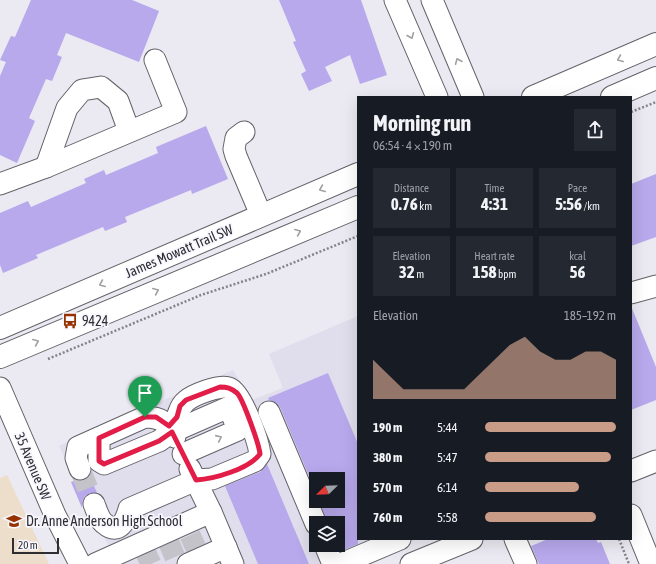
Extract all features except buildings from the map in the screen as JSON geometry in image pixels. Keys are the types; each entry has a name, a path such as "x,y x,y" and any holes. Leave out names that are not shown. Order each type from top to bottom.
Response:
{"main road":[{"path":"535,96 656,44"},
{"path":"614,96 656,78"},
{"name":"James Mowatt Trail SW","path":"0,328 357,174"},
{"name":"James Mowatt Trail SW","path":"0,357 357,207"}],"street":[{"path":"395,0 437,96"},
{"path":"432,0 473,96"},
{"path":"0,184 46,167 176,112 155,60"},
{"path":"46,167 67,108 82,90 101,87 118,101 129,132"},
{"path":"244,132 236,138 234,149 261,215"},
{"path":"632,293 656,286"},
{"path":"94,504 99,517 105,524 113,528 120,527 126,520 129,509 196,480 212,479 255,461 260,454 259,444 238,394 229,388 220,387 186,400 180,406 177,417 170,429 159,441 104,464 99,461 99,438"},
{"name":"35 Avenue SW","path":"0,388 55,515 80,564"},
{"path":"170,429 228,407 238,430 183,454"},
{"path":"269,412 313,516"},
{"path":"80,469 76,458 78,447 145,417 156,417 170,429 211,512 229,556"},
{"path":"632,471 656,461"},
{"path":"183,547 211,512"},
{"path":"632,517 651,564"},
{"path":"341,564 398,540"},
{"path":"411,564 470,540"},
{"path":"515,540 526,564"},
{"path":"94,564 123,558 144,548 183,547 229,556"},
{"path":"328,552 333,564"}],"path":[{"path":"632,112 656,102"},
{"path":"43,361 201,295 266,274 357,236"},
{"path":"619,540 629,564"}],"shaded area":[{"path":"357,316 357,540 414,540 357,564 119,564 87,506 59,446 233,370 252,400 283,388 269,354"},
{"name":"Dr. Anne Anderson High School","path":"7,475 49,564 0,564 0,478"}],"tunnel":[{"path":"80,469 94,504"},
{"path":"190,535 196,548"},
{"path":"169,543 175,557"},
{"path":"146,553 151,564"}],"place":[{"name":"9424","path":"70,321"},
{"name":"Dr. Anne Anderson High School","path":"14,521"}],"route":[{"path":"220,387 229,388 238,394 259,444 260,454 255,461 212,479 196,480 172,432 159,441 104,464 99,461 99,438 145,417 156,417 169,426 177,417 180,406 186,400 211,389 220,387"}]}
